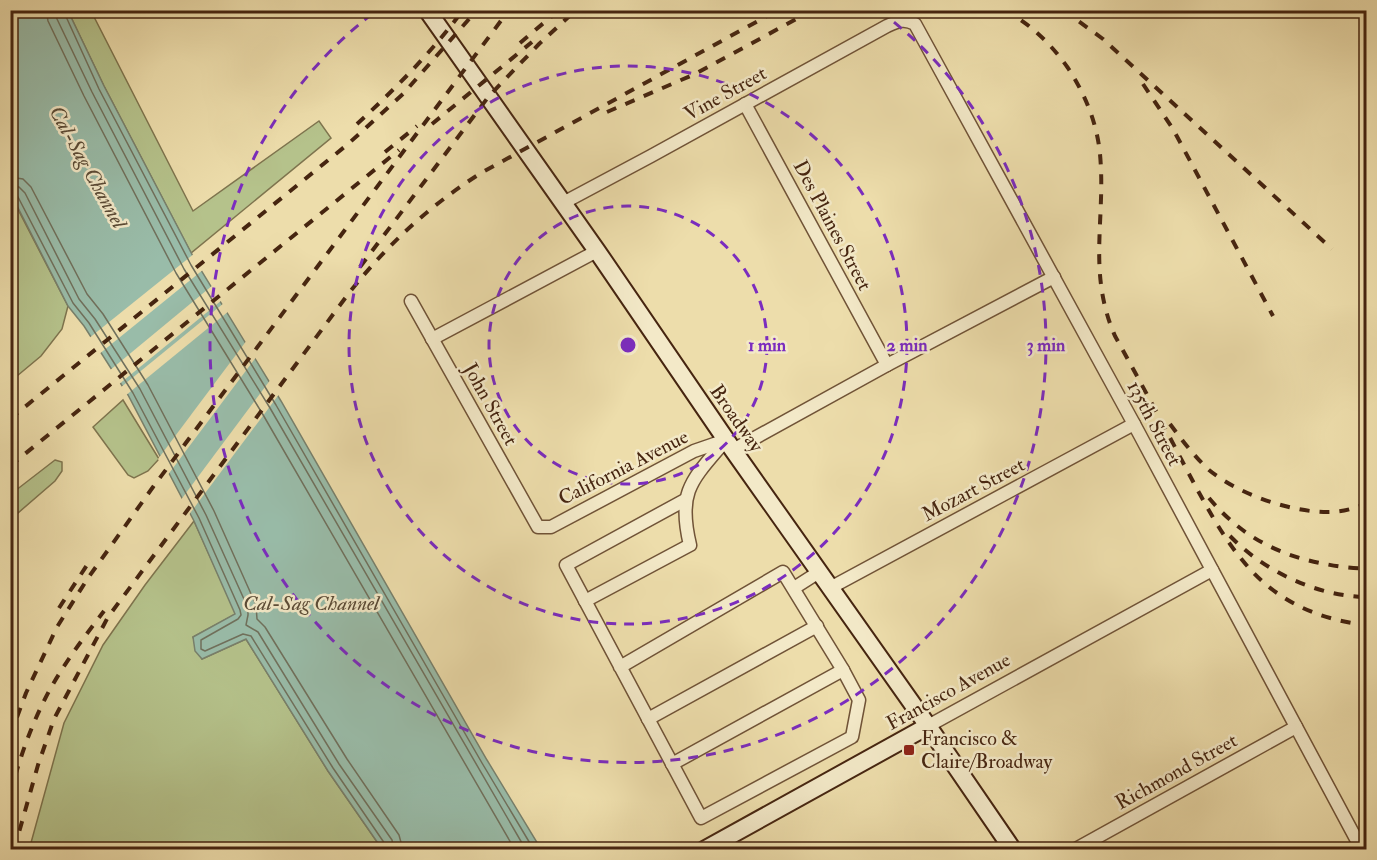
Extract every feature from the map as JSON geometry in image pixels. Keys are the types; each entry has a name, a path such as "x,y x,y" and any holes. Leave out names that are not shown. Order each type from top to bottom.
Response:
{"street":[{"name":"Broadway","path":"427,10 1013,849"},
{"name":"Vine Street","path":"563,202 887,26 899,20 907,20"},
{"name":"135th Street","path":"907,20 915,24 921,32 1362,849"},
{"name":"Des Plaines Street","path":"745,104 887,365"},
{"path":"432,339 597,251"},
{"name":"California Avenue","path":"538,527 551,527 694,451 729,445 1054,277"},
{"name":"John Street","path":"411,301 538,527"},
{"name":"Mozart Street","path":"830,588 1134,424"},
{"path":"585,601 690,545 684,523 685,500 694,478 729,445"},
{"path":"620,667 783,572 859,700 852,737 701,818 620,667 566,565 685,500"},
{"name":"Francisco Avenue","path":"704,849 1212,570"},
{"path":"794,588 819,572"},
{"path":"648,719 817,626"},
{"path":"672,764 843,670"},
{"name":"Richmond Street","path":"1074,849 1296,727"}],"green space":[{"path":"68,11 91,11 193,211 319,121 331,138 191,253 104,86"},
{"path":"10,194 68,306 62,329 41,356 11,381"},
{"path":"123,400 159,459 148,471 134,478 128,475 93,427"},
{"path":"55,460 62,462 62,471 55,481 11,519 11,494"},
{"path":"194,521 236,614 193,637 202,659 246,639 328,771 382,849 29,850 64,723 103,645"}],"water":[{"name":"Cal-Sag Channel","path":"11,11 68,11 104,86 196,262 281,401 487,760 541,849 382,849 328,771 246,639 202,659 195,651 193,637 235,614 194,521 128,395 84,326 68,306 11,194"}],"pier":[{"path":"195,253 204,269 98,355 88,339"},
{"path":"213,285 222,300 118,385 109,371"},
{"path":"224,303 229,311 125,396 120,388"},
{"path":"247,340 257,356 167,476 158,459"},
{"path":"271,379 280,393 188,516 180,501"}],"railway":[{"path":"357,124 413,70 463,10"},
{"path":"10,419 348,144 403,94 477,10"},
{"path":"10,736 26,693 57,627 88,578 153,487 509,10"},
{"path":"520,43 559,10"},
{"path":"360,267 489,96 539,44 576,10"},
{"path":"14,850 38,765 54,719 108,617 349,293 378,259 426,213 481,173 778,10"},
{"path":"607,112 695,74 813,10"},
{"path":"1004,10 1032,28 1055,51 1068,68 1085,98 1096,131 1100,154 1099,245 1102,290 1107,312 1115,336 1213,518 1230,545 1271,589 1297,605 1329,618 1366,625"},
{"path":"1063,10 1103,39 1332,249"},
{"path":"1340,10 1366,18"},
{"path":"432,124 532,42"},
{"path":"1143,84 1173,129 1273,316"},
{"path":"385,152 417,126"},
{"path":"10,466 399,150"},
{"path":"1170,424 1193,454 1209,470 1250,494 1283,505 1315,511 1340,511 1366,504"},
{"path":"1209,498 1245,532 1273,548 1320,563 1349,568 1366,568"},
{"path":"1230,536 1259,561 1293,580 1329,592 1366,597"},
{"path":"59,608 87,565"},
{"path":"10,795 19,763 44,700 66,663 104,611"}],"place":[{"name":"Francisco & Claire/Broadway","path":"909,750"}]}
